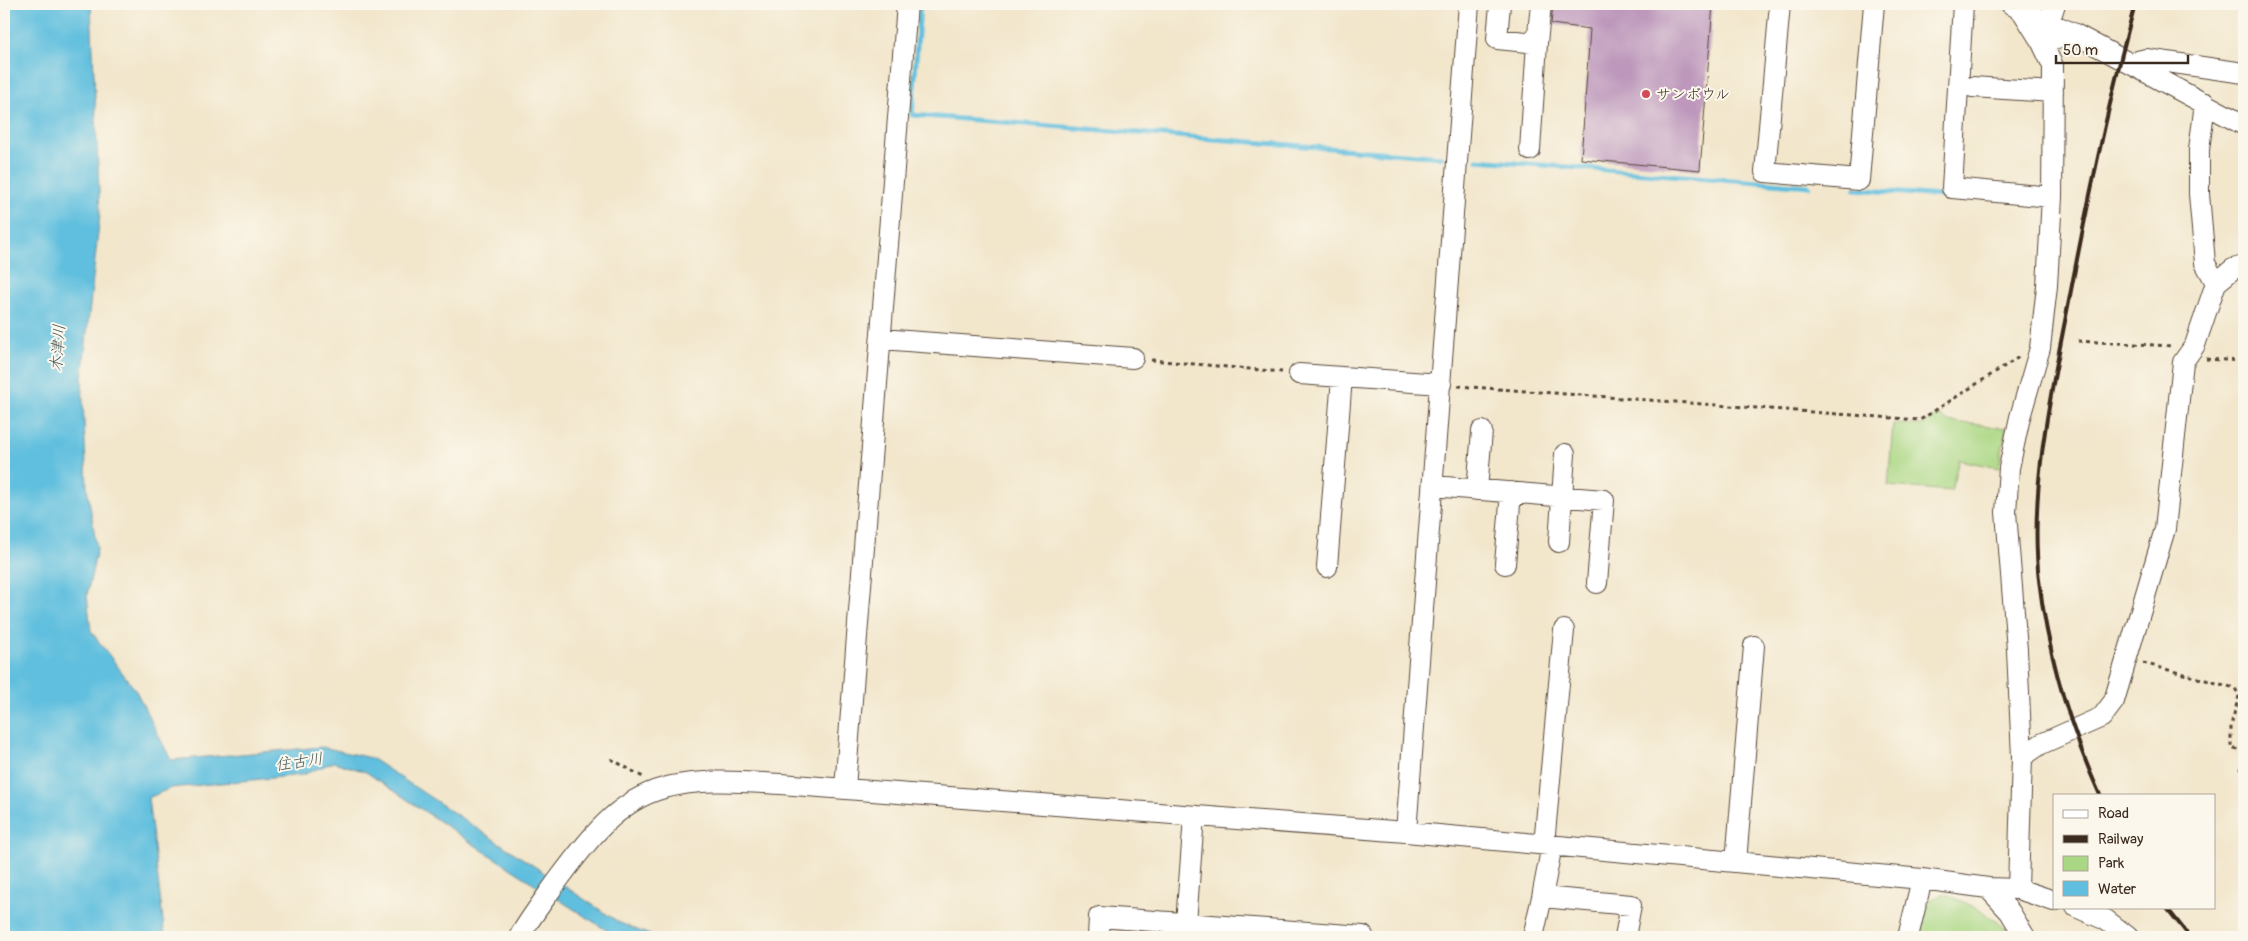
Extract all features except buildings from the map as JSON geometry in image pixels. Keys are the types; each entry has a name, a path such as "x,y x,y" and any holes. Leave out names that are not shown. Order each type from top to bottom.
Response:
{"street":[{"path":"845,788 907,4"},
{"path":"1406,832 1469,4"},
{"path":"1500,4 1497,39 1537,42"},
{"path":"1530,150 1541,4"},
{"path":"1780,4 1765,172 1860,180 1874,4"},
{"path":"1963,4 1952,188 2052,197"},
{"path":"2032,12 2055,4"},
{"path":"2032,12 2244,124"},
{"path":"2018,889 2022,757 2017,650 2006,512 2009,468 2020,417 2040,348 2047,286 2052,197 2054,66 2042,42 2032,12"},
{"path":"2042,42 2075,34"},
{"path":"2122,59 2146,59 2244,73"},
{"path":"1972,87 2053,92"},
{"path":"2205,103 2199,150 2199,194 2205,263 2216,283"},
{"path":"2022,757 2041,744 2102,717 2114,700 2165,529 2183,362 2195,345 2216,283 2233,269 2244,266"},
{"path":"881,339 1133,358"},
{"path":"1299,374 1441,384"},
{"path":"1327,567 1342,377"},
{"path":"1477,490 1482,430"},
{"path":"1559,542 1566,454"},
{"path":"1433,486 1604,500 1597,583"},
{"path":"1505,564 1510,492"},
{"path":"1532,937 1542,897 1548,845 1564,630"},
{"path":"1736,862 1754,646"},
{"path":"522,931 580,850 596,832 632,802 664,788 717,781 845,788 1194,817 1406,832 1922,879 1988,888 2018,889 2053,901"},
{"path":"1181,927 1194,817"},
{"path":"1908,937 1922,879"},
{"path":"1988,888 2010,912 2025,937"},
{"path":"1542,897 1631,905 1625,937"},
{"path":"2078,908 2106,920 2128,937"},
{"path":"1098,937 1099,916 1181,927 1326,936 1363,936"}],"path":[{"path":"2078,341 2170,345 2190,352 2200,359 2244,361"},
{"path":"1441,384 1920,420 2026,352 2040,348"},
{"path":"1133,358 1299,374"},
{"path":"2125,659 2235,688 2239,696 2232,725 2230,748 2242,751 2241,774 2244,759"},
{"path":"610,759 664,788"}],"green space":[{"path":"1939,414 1946,421 2006,428 1999,468 1959,460 1951,491 1888,486 1893,424 1921,425"},
{"path":"1943,894 1981,911 1998,922 2015,937 1920,937 1928,901"}],"water":[{"path":"4,4 91,4 100,214 82,378 87,487 97,549 87,595 91,631 136,691 171,760 322,747 371,758 620,923 655,937 617,937 366,772 334,762 302,775 171,788 148,798 165,937 4,937"}],"waterway":[{"path":"920,4 912,115 1442,157"},
{"path":"1477,160 1809,186"},
{"path":"1855,189 1953,197"}],"railway":[{"path":"2100,794 2069,716 2048,636 2039,580 2037,512 2043,442 2055,373 2098,154 2135,4"},
{"path":"2167,908 2190,937"}],"place":[{"name":"サンボウル","path":"1646,94"}],"water label":[{"name":"木津川","path":"57,348"},
{"name":"住古川","path":"299,761"}]}
